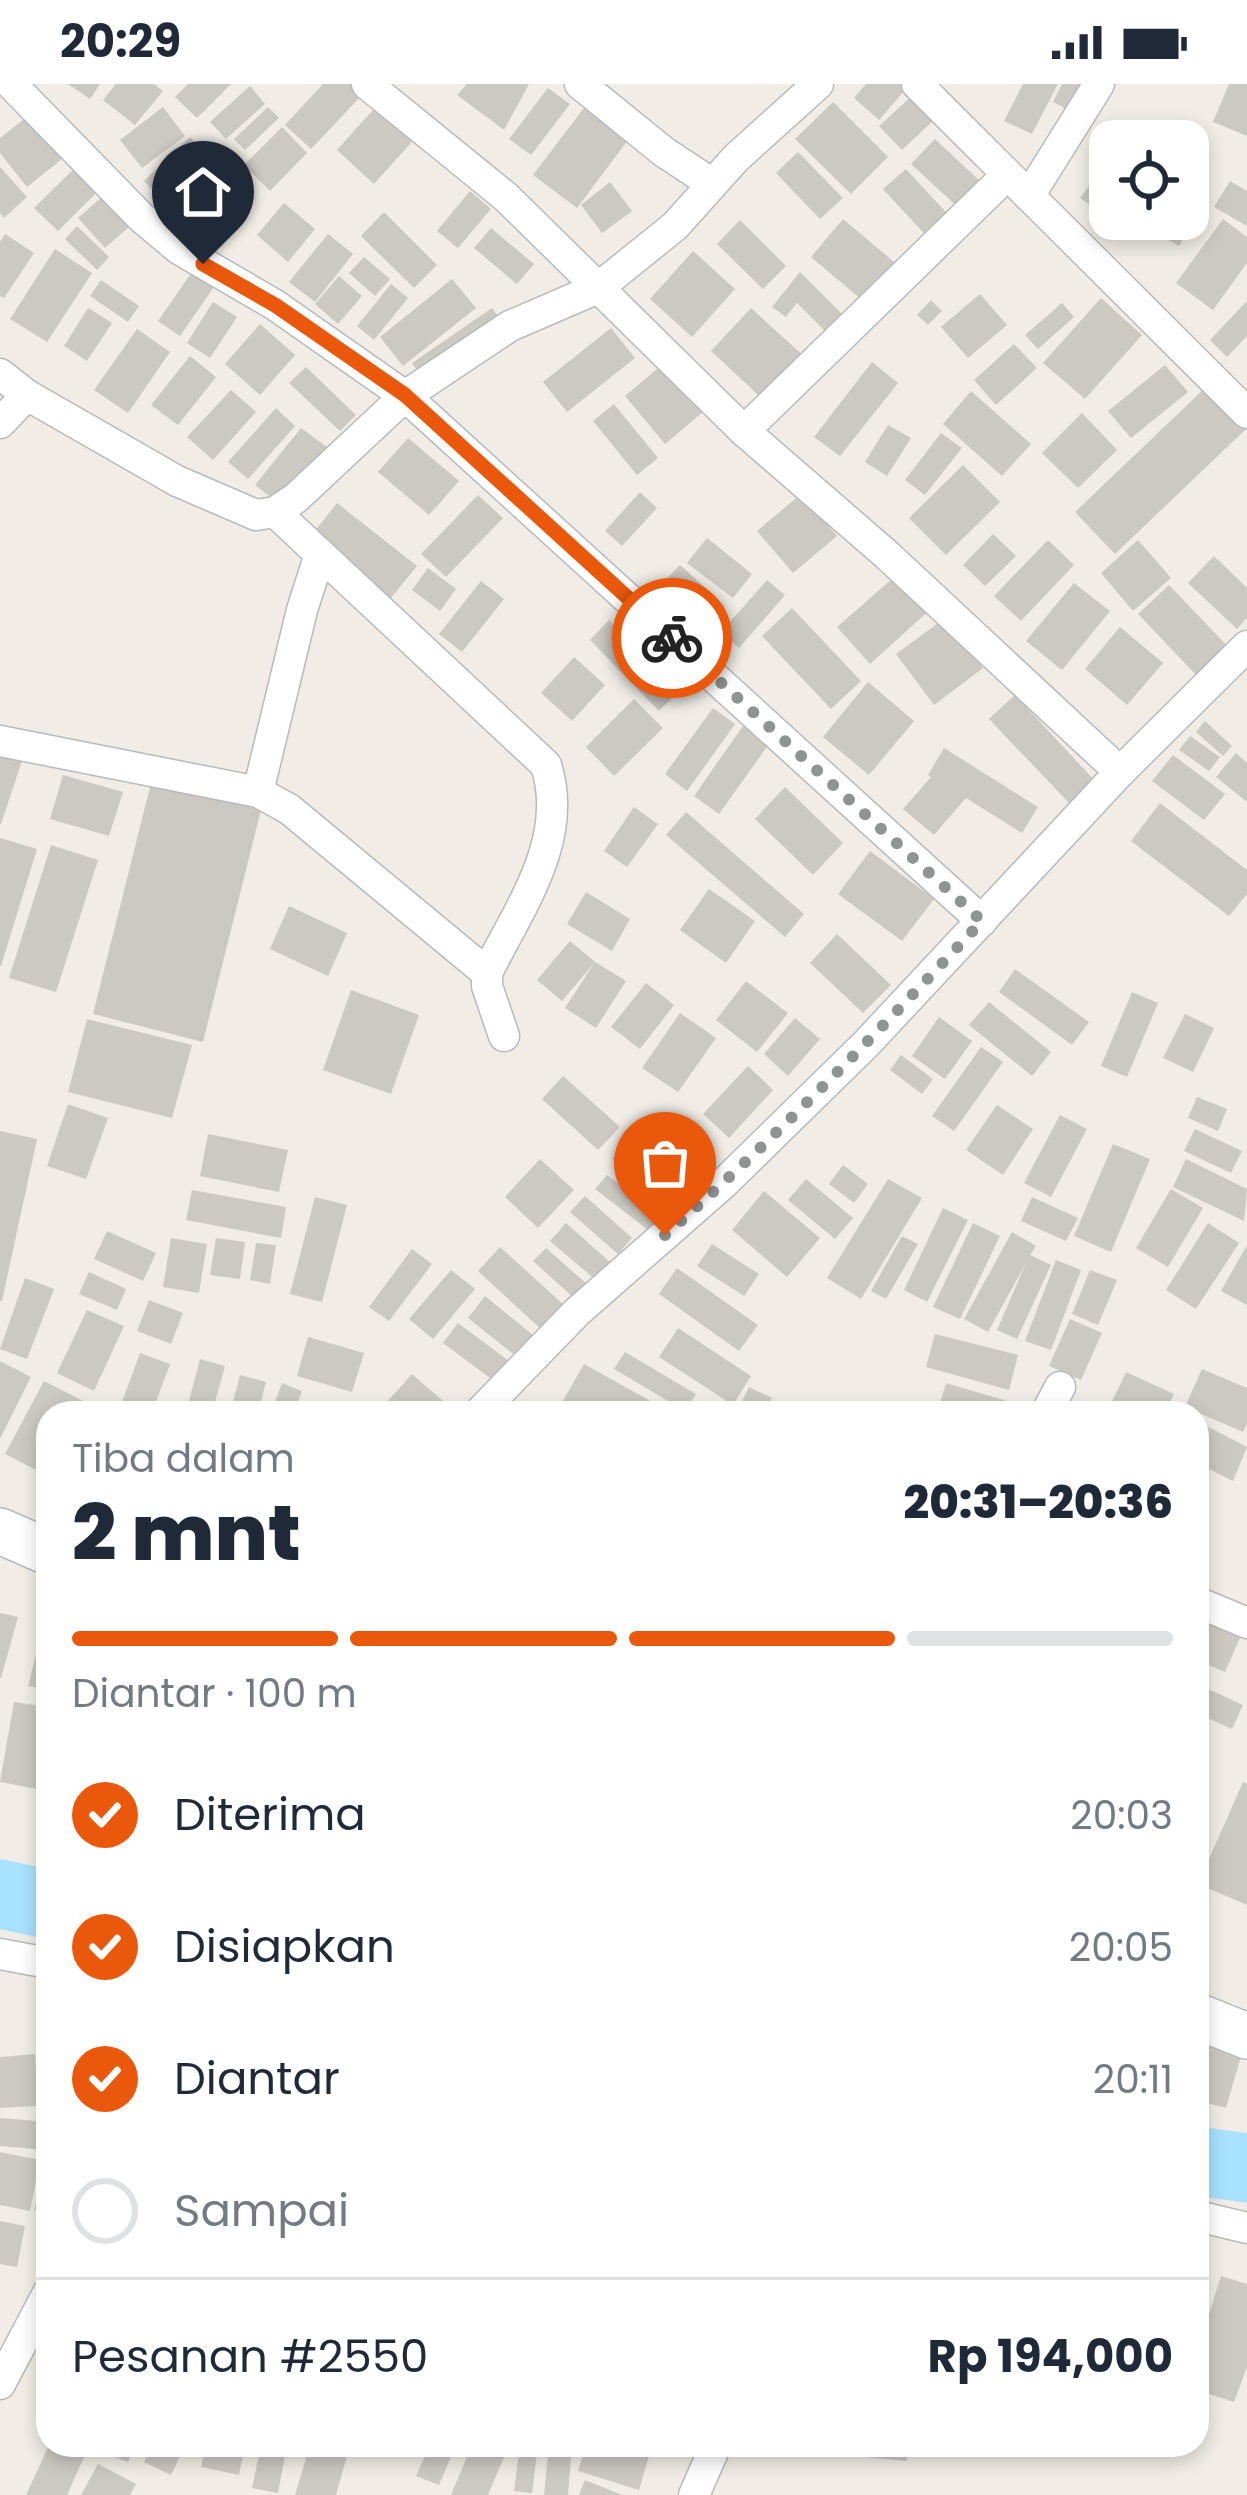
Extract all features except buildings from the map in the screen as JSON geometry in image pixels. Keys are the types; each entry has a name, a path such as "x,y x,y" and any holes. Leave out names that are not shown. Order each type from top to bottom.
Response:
{"main road":[{"path":"0,1531 36,1547"},
{"path":"0,1564 36,1554"},
{"path":"1209,2021 1247,2036"}],"street":[{"path":"367,84 467,163 744,431 887,555 1120,772"},
{"path":"580,84 664,152 711,183"},
{"path":"0,374 27,395 177,481 238,509 275,512 296,498 405,395 510,326 598,288 675,226 711,183 818,84"},
{"path":"917,84 1247,413"},
{"path":"744,431 1018,186 1099,84"},
{"path":"8,91 179,249 275,305 405,395 982,921"},
{"path":"0,423 27,395"},
{"path":"275,512 546,765 554,812 542,866 487,973 504,1036"},
{"path":"258,792 320,554"},
{"path":"491,1401 578,1312 754,1154 1247,646"},
{"path":"0,741 258,792 290,808 487,973"},
{"path":"1209,1607 1247,1624"},
{"path":"0,1954 36,1961"},
{"path":"1209,2219 1247,2228"},
{"path":"0,2384 36,2316"},
{"path":"694,2495 711,2457"}],"waterway":[{"path":"0,1894 36,1902"},
{"path":"1209,2163 1247,2168"}],"way so far":[{"path":"665,1235 866,1044 982,921 672,638"}],"route":[{"path":"203,264 275,305 405,395 672,638"}]}
